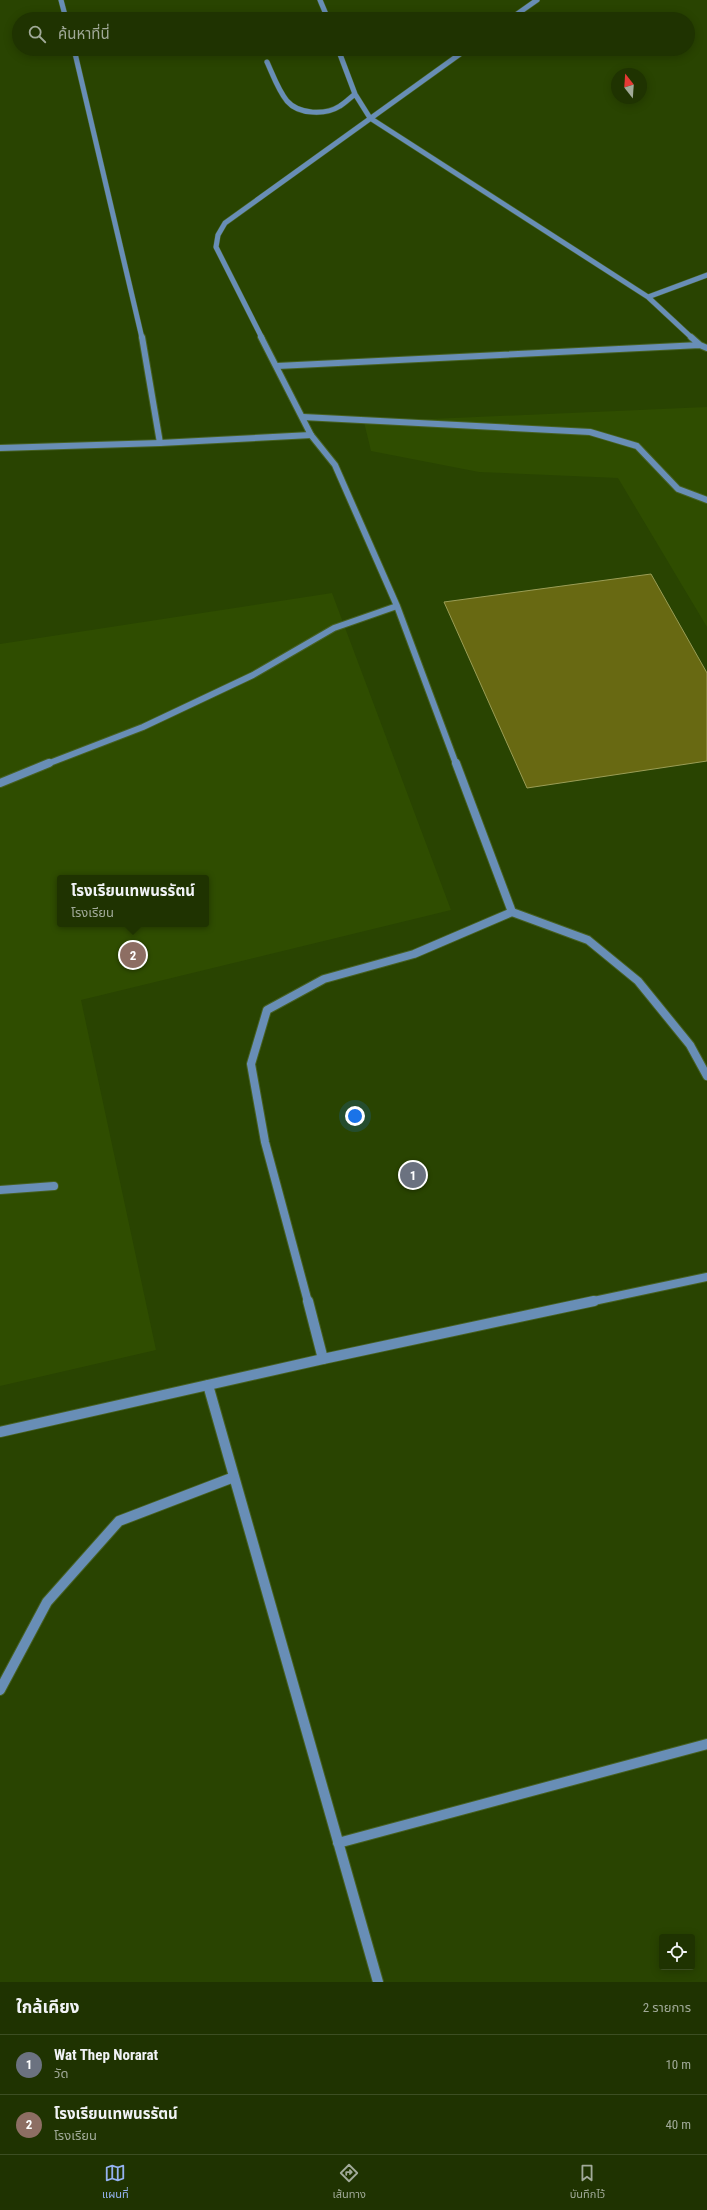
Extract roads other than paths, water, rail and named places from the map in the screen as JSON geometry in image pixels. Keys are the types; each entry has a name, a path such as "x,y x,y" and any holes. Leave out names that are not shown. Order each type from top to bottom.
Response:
{"street":[{"path":"61,0 64,12"},
{"path":"320,0 325,12"},
{"path":"520,12 537,0"},
{"path":"76,56 139,318 160,443"},
{"path":"341,56 355,94 370,118 648,297 700,345 707,348"},
{"path":"458,56 225,223 218,235 216,247 311,434 335,465 397,606 512,912"},
{"path":"267,62 287,101 294,107 307,111 323,110 339,106 355,94"},
{"path":"648,297 707,275"},
{"path":"277,366 700,345"},
{"path":"302,417 590,432 637,446 678,489 707,500"},
{"path":"0,448 160,443 311,434"},
{"path":"0,783 75,752 143,727 254,675 334,628 397,606"},
{"path":"323,1359 265,1142 251,1064 267,1010 324,979 414,954 512,912 588,940 632,977 690,1045 707,1076"},
{"path":"0,1190 54,1186"},
{"path":"0,1432 323,1359 707,1277"},
{"path":"208,1385 378,1982"},
{"path":"0,1690 47,1602 119,1521 234,1477"},
{"path":"338,1843 707,1744"}],"place":[{"name":"โรงเรียนเทพนรรัตน์","path":"133,955"},
{"name":"Wat Thep Norarat","path":"413,1175"}]}
